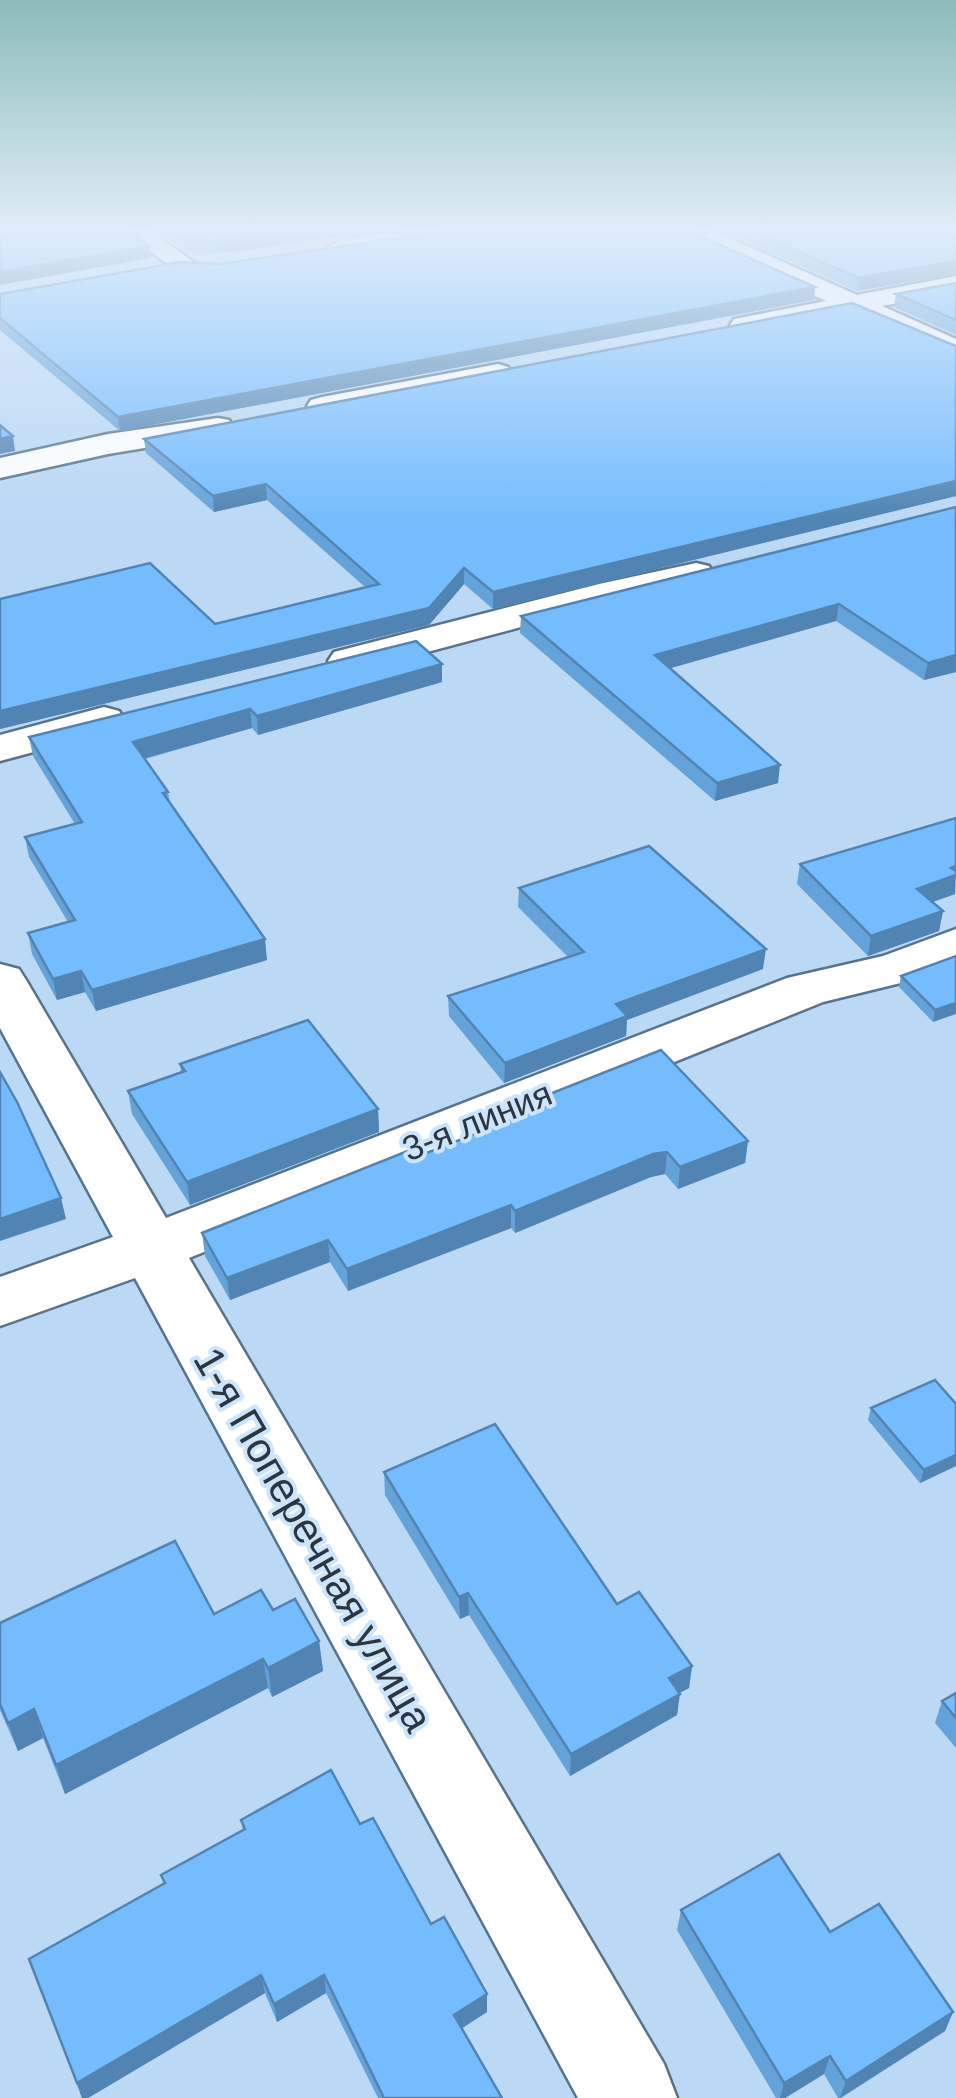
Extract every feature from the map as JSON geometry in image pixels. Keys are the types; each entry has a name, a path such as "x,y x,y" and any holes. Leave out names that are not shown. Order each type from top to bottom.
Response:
{"street":[{"path":"722,328 728,327"},
{"path":"906,327 956,349"},
{"path":"287,413 531,367"},
{"path":"0,468 108,444 250,420"},
{"path":"322,668 731,566"},
{"path":"0,748 133,713"},
{"name":"3-я линия","path":"0,1302 211,1226 806,990 900,968 956,944"},
{"name":"1-я Поперечная улица","path":"0,980 630,2098"}],"building":[{"path":"11,327 601,327 118,417"},
{"path":"728,327 910,327 956,346 956,481 493,592 464,568 429,608 0,711 0,599 150,563 215,624 379,584 266,484 213,496 144,439"},
{"path":"0,425 13,436 0,439"},
{"path":"956,507 956,655 928,663 839,604 655,655 780,765 717,783 521,616"},
{"path":"416,641 442,664 257,716 250,709 133,742 168,792 163,793 265,939 92,990 81,971 53,979 28,933 75,920 25,837 82,822 29,737"},
{"path":"956,818 956,866 951,868 956,875 917,889 943,911 871,936 800,864"},
{"path":"649,846 766,949 616,1004 627,1016 505,1063 448,996 584,952 519,888"},
{"path":"956,956 956,1003 935,1010 901,976"},
{"path":"308,1020 378,1109 187,1182 128,1091 185,1071 180,1064"},
{"path":"661,1050 748,1141 680,1167 667,1152 653,1154 515,1211 511,1205 347,1269 328,1240 227,1278 202,1233 410,1150 416,1157 544,1107 537,1099"},
{"path":"0,1072 61,1198 0,1219"},
{"path":"935,1380 956,1404 956,1455 924,1470 871,1408"},
{"path":"495,1424 617,1604 639,1592 692,1666 669,1678 680,1694 571,1754 468,1593 459,1597 384,1472"},
{"path":"175,1541 214,1614 261,1590 273,1610 295,1599 319,1641 268,1668 263,1659 56,1765 34,1709 8,1723 0,1704 0,1623"},
{"path":"956,1693 956,1718 942,1701"},
{"path":"331,1770 360,1824 373,1818 431,1924 444,1917 487,1994 454,2015 502,2098 384,2098 324,1975 274,2004 261,1975 77,2083 29,1959 165,1883 161,1875 245,1829 241,1820"},
{"path":"779,1854 830,1932 879,1904 953,2012 846,2081 830,2056 784,2083 681,1910"}]}
